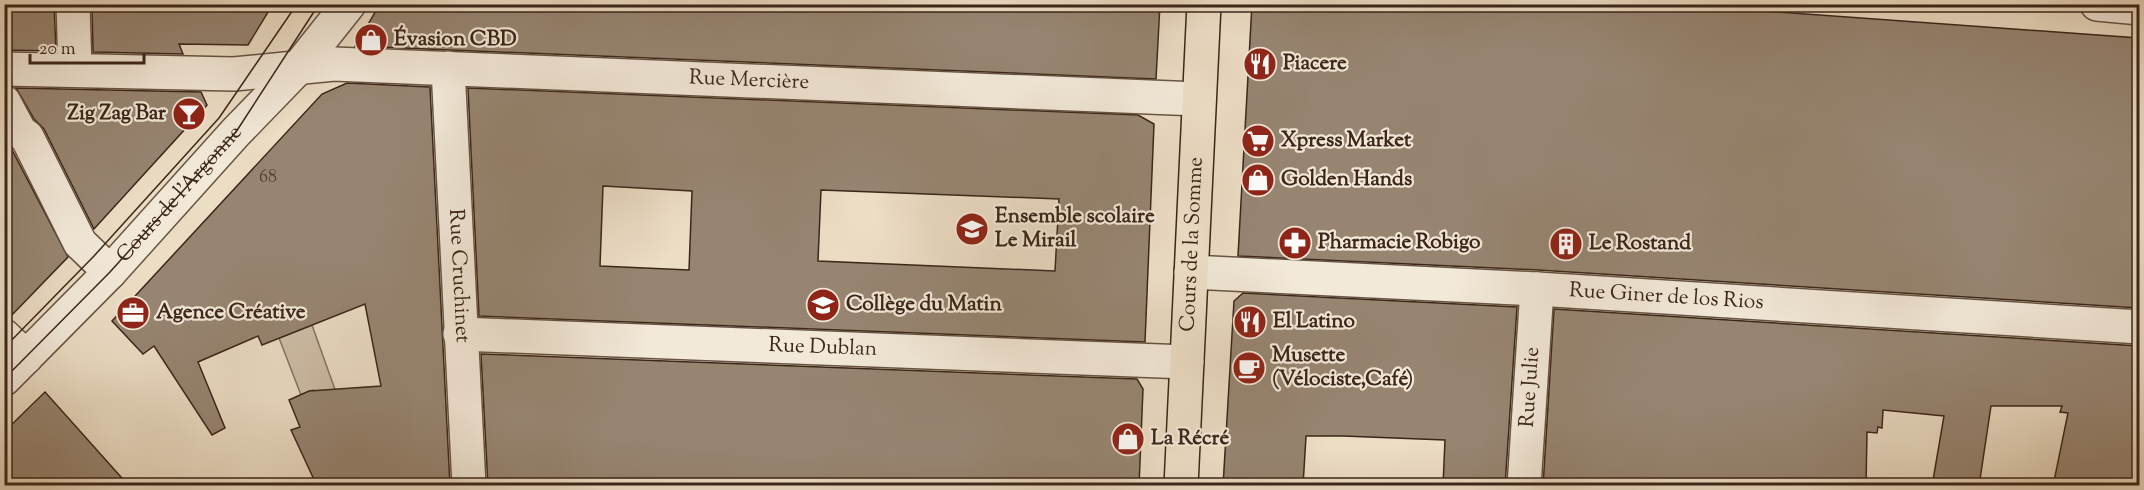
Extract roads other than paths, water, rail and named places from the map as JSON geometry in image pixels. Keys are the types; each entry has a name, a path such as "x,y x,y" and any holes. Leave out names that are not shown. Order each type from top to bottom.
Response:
{"main road":[{"name":"Cours de la Somme","path":"1181,486 1204,4"}],"street":[{"path":"73,4 75,70"},
{"name":"Cours de l'Argonne","path":"12,357 110,272 236,132 298,68 349,4"},
{"path":"2097,4 2139,8"},
{"name":"Rue Mercière","path":"4,69 234,74 334,64 1198,99"},
{"name":"Rue Cruchinet","path":"448,69 469,486"},
{"path":"4,102 20,132 27,137 80,243 110,272"},
{"name":"Rue Giner de los Rios","path":"1191,272 1537,289 2139,327"},
{"name":"Rue Julie","path":"1524,486 1537,289"},
{"name":"Rue Dublan","path":"460,334 1187,362"}],"tram line":[{"path":"4,348 94,256 219,118 297,4"},
{"path":"4,379 110,272 236,132 319,4"}],"place":[{"name":"Évasion CBD","path":"371,40"},
{"name":"Piacere","path":"1260,64"},
{"name":"Zig Zag Bar","path":"189,114"},
{"name":"Xpress Market","path":"1258,141"},
{"name":"Golden Hands","path":"1258,180"},
{"name":"Ensemble scolaire Le Mirail","path":"972,229"},
{"name":"Pharmacie Robigo","path":"1295,243"},
{"name":"Le Rostand","path":"1566,244"},
{"name":"Collège du Matin","path":"823,305"},
{"name":"Agence Créative","path":"133,313"},
{"name":"El Latino","path":"1250,322"},
{"name":"Musette (Vélociste,Café)","path":"1249,368"},
{"name":"La Récré","path":"1128,439"}]}
